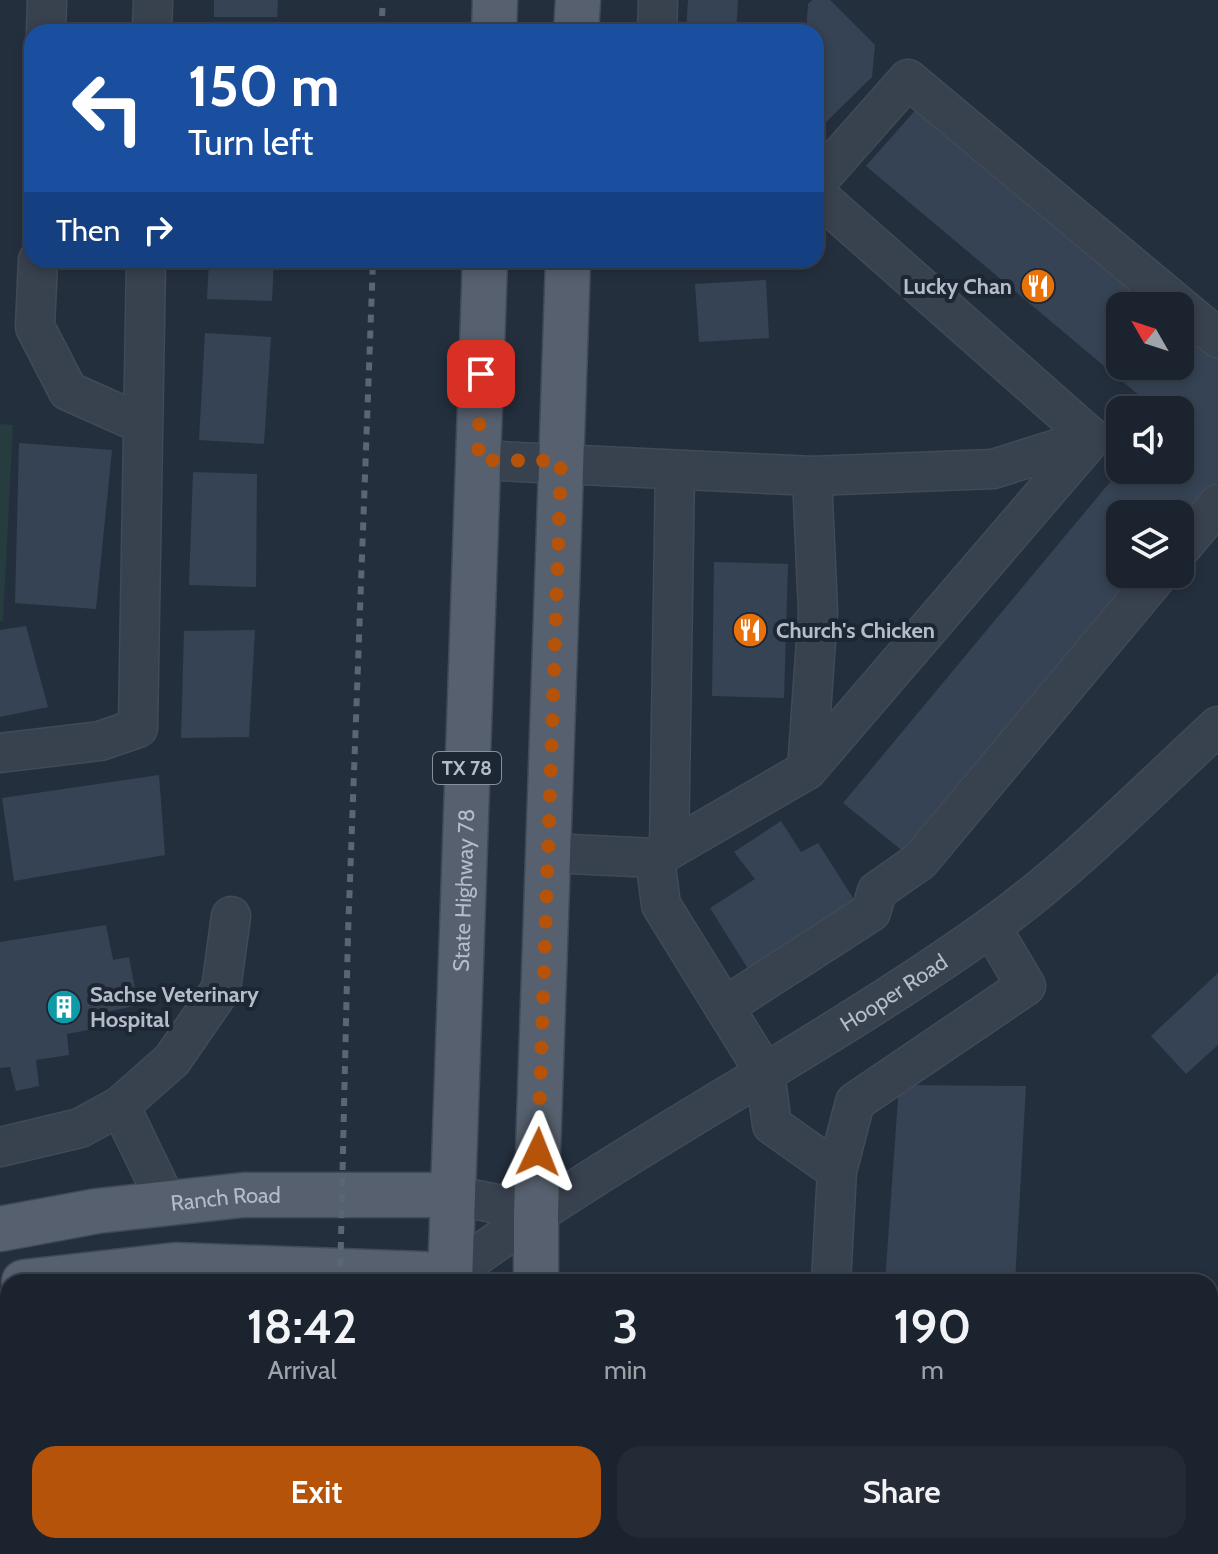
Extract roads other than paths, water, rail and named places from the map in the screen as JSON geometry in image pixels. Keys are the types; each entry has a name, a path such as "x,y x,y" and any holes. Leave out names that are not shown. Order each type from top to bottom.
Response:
{"main road":[{"path":"494,24 495,0"},
{"path":"576,24 578,0"},
{"name":"State Highway 78","path":"450,1274 485,268"},
{"path":"536,1274 568,268"},
{"name":"Ranch Road","path":"0,1229 97,1211 243,1195 453,1195"},
{"path":"95,1274 175,1265 352,1274"}],"street":[{"path":"46,24 47,0"},
{"path":"152,24 153,0"},
{"path":"657,24 658,0"},
{"path":"824,174 908,79 1218,338"},
{"path":"824,201 1092,438"},
{"path":"38,268 35,327 68,391 142,424"},
{"path":"0,753 100,741 138,728 146,268"},
{"path":"478,460 561,461 812,476 993,469 1092,438"},
{"path":"548,853 662,854 807,770 1092,438"},
{"path":"675,470 661,905 765,1073 772,1125 837,1171"},
{"path":"807,770 818,612 812,476"},
{"path":"1194,532 1218,504"},
{"path":"724,1007 871,912 877,891 920,861 1147,588"},
{"name":"Hooper Road","path":"456,1274 536,1212 765,1073 991,927 1071,863 1218,726"},
{"path":"0,1147 80,1128 120,1106 172,1060 221,989 231,916"},
{"path":"831,1274 837,1171 855,1102 1026,986 991,927"},
{"path":"120,1106 167,1203"},
{"path":"453,1195 536,1212"}],"railway":[{"path":"382,24 383,0"},
{"path":"340,1274 348,934 373,268"}],"place":[{"name":"Lucky Chan","path":"1038,286"},
{"name":"Church's Chicken","path":"750,630"},
{"name":"Sachse Veterinary Hospital","path":"64,1007"}]}
